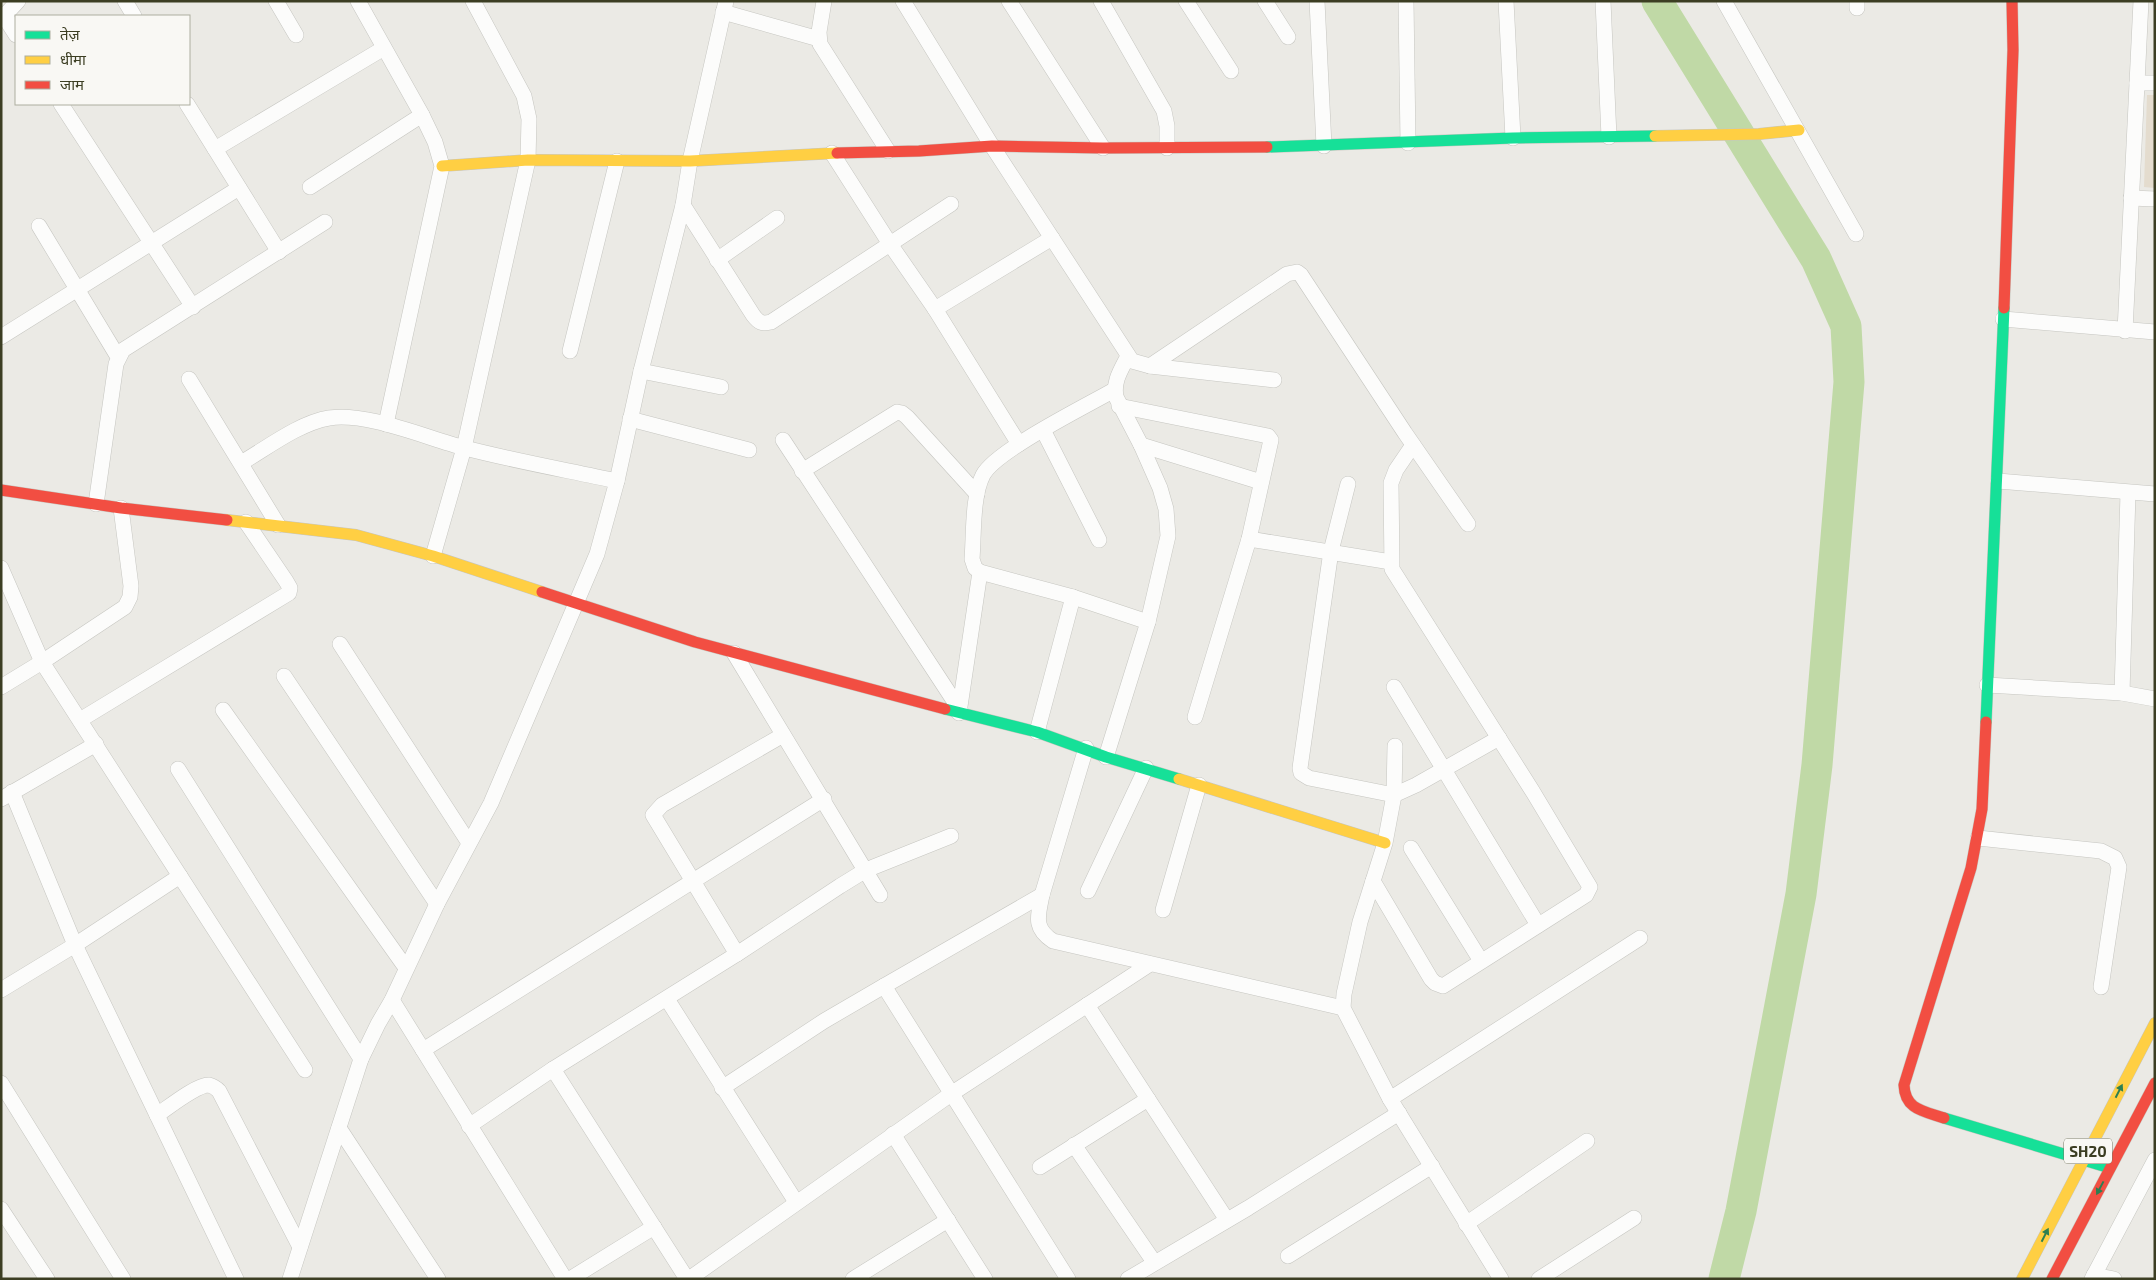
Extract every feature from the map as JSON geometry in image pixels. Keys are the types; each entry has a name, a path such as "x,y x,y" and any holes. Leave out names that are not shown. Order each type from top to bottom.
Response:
{"street":[{"path":"15,33 9,24 6,14 18,1"},
{"path":"125,1 133,15"},
{"path":"276,1 296,35"},
{"path":"358,1 422,115 435,142 442,166 386,424"},
{"path":"433,556 464,448 528,160 529,119 524,96 472,1"},
{"path":"824,1 819,32 819,39 823,50 888,151"},
{"path":"903,1 992,146 1128,356 1137,363 1150,366 1274,380"},
{"path":"1009,1 1103,148"},
{"path":"1101,1 1164,111 1167,126 1167,148"},
{"path":"1186,1 1231,72"},
{"path":"1265,1 1288,37"},
{"path":"1317,1 1324,146"},
{"path":"1406,1 1408,143"},
{"path":"1506,1 1513,138"},
{"path":"1603,1 1609,137"},
{"path":"1724,1 1799,130 1856,234"},
{"path":"2012,1 2012,60 1998,481 1984,777 1978,838 1971,868 1904,1085 1904,1098 1909,1105 1919,1110 2110,1168"},
{"path":"2125,331 2141,1"},
{"path":"290,1279 361,1059 392,1000 437,904 491,803 597,554 617,480 641,371 683,205 690,161 724,6 819,39"},
{"path":"215,149 384,48"},
{"path":"2137,82 2155,83"},
{"path":"62,105 193,307"},
{"path":"188,105 279,252"},
{"path":"310,187 422,115"},
{"path":"442,166 528,160 690,161 992,146 1103,148 1324,146 1513,138 1759,134 1799,130"},
{"path":"832,153 890,244 936,309 1019,444"},
{"path":"570,351 617,161"},
{"path":"2,333 77,290 239,188"},
{"path":"2132,198 2155,199"},
{"path":"683,205 753,315 758,322 764,324 771,322 950,204"},
{"path":"717,260 777,218"},
{"path":"96,504 118,357 123,350 324,222"},
{"path":"39,226 118,357"},
{"path":"936,309 1052,238"},
{"path":"1150,366 1288,274 1297,272 1301,275 1413,445 1468,524"},
{"path":"2003,319 2125,331 2155,332"},
{"path":"1106,757 1148,622 1165,551 1168,521 1160,488 1141,445 1119,406 1114,390 1116,379 1128,356"},
{"path":"641,371 722,387"},
{"path":"189,379 278,525"},
{"path":"1114,390 1019,444 983,474 977,494 972,558 975,568 980,572 1073,597 1148,622"},
{"path":"1119,406 1268,436 1271,442 1249,540 1196,717"},
{"path":"802,471 897,412 907,417 977,494"},
{"path":"241,463 317,421 344,417 386,424 464,448 617,480"},
{"path":"630,419 749,450"},
{"path":"1042,430 1099,540"},
{"path":"783,440 960,712"},
{"path":"1141,445 1261,482"},
{"path":"1372,881 1436,983 1444,986 1586,895 1590,887 1499,738 1395,577 1391,562 1391,483 1396,470 1413,445"},
{"path":"1998,481 2155,494"},
{"path":"1348,484 1331,551 1300,768 1301,774 1309,778 1394,795 1416,786 1499,738"},
{"path":"1,490 121,508 356,535 433,556 695,642 1037,732 1086,748 1106,757 1386,842"},
{"path":"2122,693 2128,493"},
{"path":"1,687 125,607 130,597 132,586 121,508"},
{"path":"80,720 289,593 290,588 286,581 246,522"},
{"path":"1249,540 1331,551 1391,562"},
{"path":"1,568 42,662 305,1070"},
{"path":"960,712 980,572"},
{"path":"1037,732 1073,597"},
{"path":"340,644 469,843"},
{"path":"734,653 824,799 880,895"},
{"path":"284,676 437,904"},
{"path":"1987,686 2122,693 2155,699"},
{"path":"1394,687 1445,768 1538,925"},
{"path":"223,710 406,968"},
{"path":"737,954 653,815 656,809 783,735"},
{"path":"96,744 7,796 75,945 236,1279"},
{"path":"1395,746 1394,795 1386,842 1360,922 1342,1008 1390,1099 1501,1279"},
{"path":"1086,748 1042,895 1037,919 1044,936 1053,941 1342,1008"},
{"path":"1088,890 1146,768"},
{"path":"178,770 361,1059"},
{"path":"1163,910 1199,784"},
{"path":"423,1050 498,1005 692,880 824,799"},
{"path":"469,1126 553,1069 737,954 866,870 951,836"},
{"path":"1978,838 2101,851 2115,858 2119,868 2101,987"},
{"path":"1411,848 1481,961"},
{"path":"1,990 75,945 180,876"},
{"path":"722,1088 824,1021 1042,895"},
{"path":"1390,1099 1640,938"},
{"path":"553,1069 688,1279 951,1094 1150,964"},
{"path":"884,986 1068,1279"},
{"path":"667,998 722,1088 796,1202"},
{"path":"392,1000 565,1279"},
{"path":"1087,1005 1226,1220"},
{"name":"SH20","path":"2022,1279 2155,1023"},
{"path":"1,1083 124,1279"},
{"name":"SH20","path":"2052,1279 2155,1083"},
{"path":"157,1115 199,1087 208,1085 213,1086 219,1091 300,1247"},
{"path":"1040,1167 1148,1099"},
{"path":"1128,1279 1399,1113"},
{"path":"339,1128 438,1279"},
{"path":"893,1134 985,1279"},
{"path":"1466,1224 1587,1141"},
{"path":"1074,1145 1154,1262"},
{"path":"2114,1279 2093,1277 2155,1160"},
{"path":"1288,1256 1432,1166"},
{"path":"1,1209 47,1279"},
{"path":"1539,1279 1634,1218"},
{"path":"853,1279 948,1220"},
{"path":"570,1279 654,1227"}],"shaded area":[{"path":"2147,95 2155,95 2155,188 2144,187"}],"waterway":[{"path":"1657,1 1816,259 1846,326 1849,382 1817,765 1801,894 1741,1211 1724,1279"}],"traffic: fast":[{"path":"1267,147 1513,138 1655,136"},
{"path":"1986,722 2004,308"},
{"path":"945,709 1037,732 1106,757 1179,779"},
{"path":"1944,1118 2110,1168"}],"traffic: slow":[{"path":"1655,136 1759,134 1799,130"},
{"path":"442,166 528,160 690,161 837,153"},
{"path":"227,520 356,535 433,556 542,592"},
{"path":"1179,779 1385,843"},
{"path":"2022,1279 2155,1023"}],"traffic: jam":[{"path":"2004,308 2013,50 2012,1"},
{"path":"837,153 919,151 992,146 1103,148 1267,147"},
{"path":"1,490 121,508 227,520"},
{"path":"542,592 695,642 945,709"},
{"path":"1944,1118 1912,1105 1905,1093 1904,1085 1971,868 1982,809 1986,722"},
{"path":"2052,1279 2155,1083"}]}
